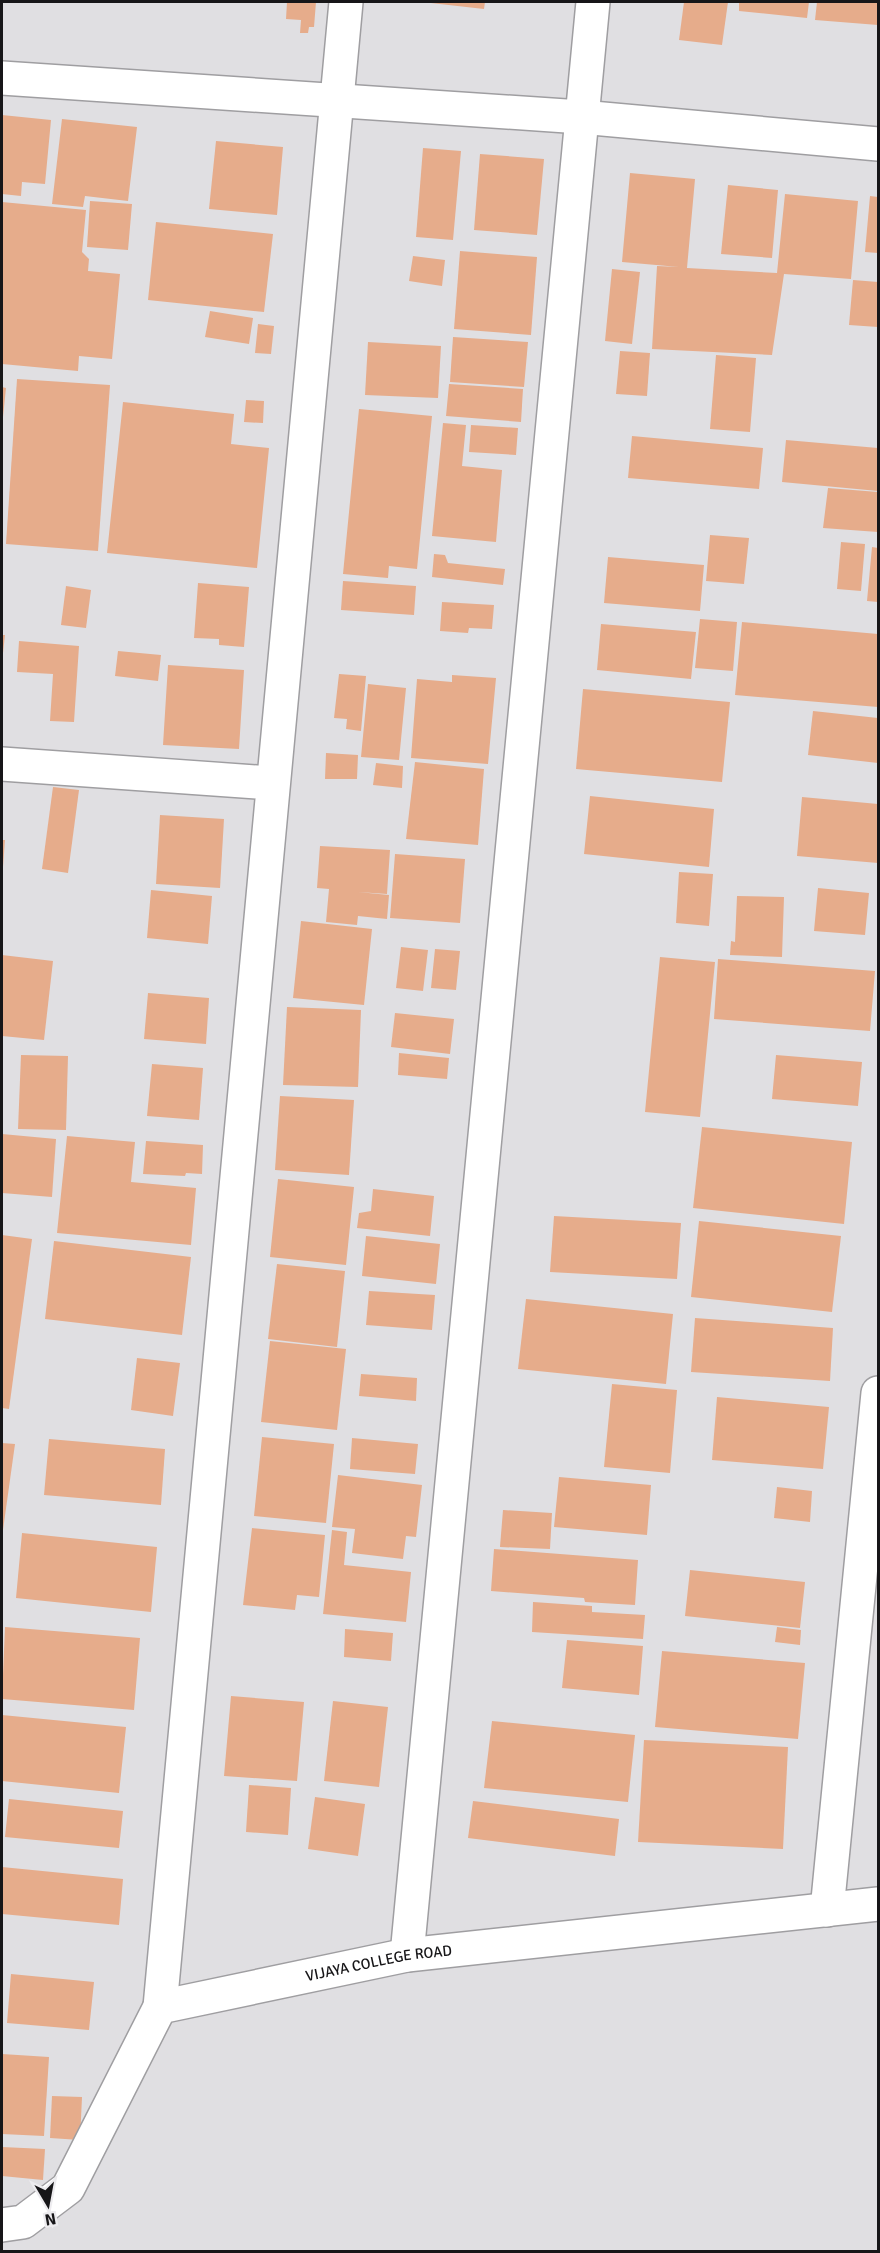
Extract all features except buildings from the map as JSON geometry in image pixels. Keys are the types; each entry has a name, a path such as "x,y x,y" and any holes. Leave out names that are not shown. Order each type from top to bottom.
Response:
{"street":[{"path":"2,2225 23,2222 68,2188 160,2007 346,2"},
{"path":"407,1955 593,2"},
{"path":"2,78 581,117 879,144"},
{"path":"2,764 272,783"},
{"path":"827,1910 879,1393"},
{"name":"VIJAYA COLLEGE ROAD","path":"160,2007 407,1955 879,1904"}]}
